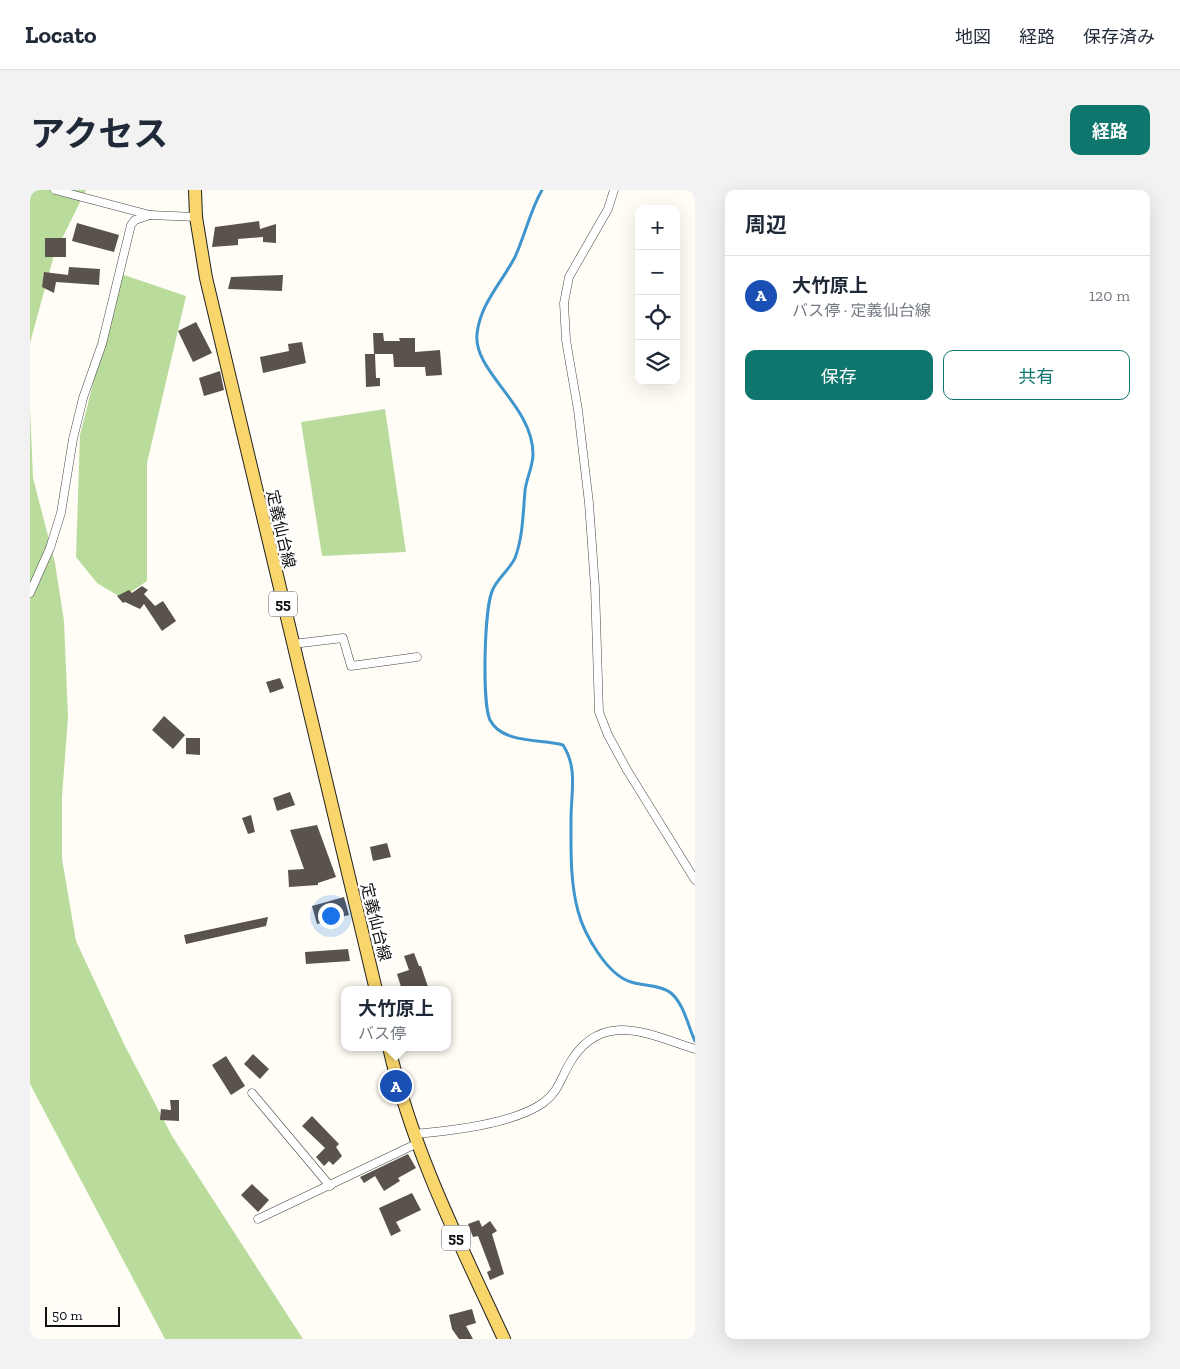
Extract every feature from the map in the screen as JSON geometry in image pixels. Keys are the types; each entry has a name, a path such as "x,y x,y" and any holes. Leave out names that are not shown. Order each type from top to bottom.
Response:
{"main road":[{"name":"定義仙台線","path":"195,190 196,217 206,278 375,986"},
{"name":"55","path":"389,1051 435,1192 504,1339"}],"street":[{"path":"55,190 150,214 196,217"},
{"path":"614,190 608,209 570,276 564,304 566,340 578,410 589,503 595,587 599,712 608,735 626,770 695,880"},
{"path":"30,593 50,548 61,513 68,463 81,406 102,344 131,225 135,220 150,214"},
{"path":"293,644 343,638 351,666 416,657"},
{"path":"258,1219 330,1186 416,1138 460,1131 534,1108 543,1103 556,1090 568,1067 580,1050 605,1032 618,1029 629,1030 693,1048"},
{"path":"252,1093 330,1186"}],"green space":[{"path":"30,190 86,190 54,255 30,343"},
{"path":"121,274 186,296 147,463 147,581 122,598 97,583 76,557 80,435"},
{"path":"30,408 33,478 55,563 64,621 68,717 62,797 62,859 76,941 125,1046 172,1136 303,1339 165,1339 30,1084"},
{"path":"385,409 406,552 322,556 301,422"}],"building":[{"path":"259,221 260,229 276,224 276,243 263,242 263,237 238,239 238,245 212,247 215,227"},
{"path":"77,223 119,235 114,252 72,241"},
{"path":"45,238 66,238 66,257 45,257"},
{"path":"69,267 100,269 99,285 56,282 54,293 42,287 44,272 68,275"},
{"path":"283,275 282,291 228,289 231,277"},
{"path":"196,322 212,353 193,362 178,331"},
{"path":"373,333 383,333 384,341 400,341 399,338 415,338 415,352 440,350 442,375 426,376 425,367 394,367 393,354 375,354 376,378 380,378 380,386 366,387 365,354 374,354"},
{"path":"302,342 306,363 263,373 260,357 289,351 288,344"},
{"path":"220,371 224,390 204,396 199,378"},
{"path":"142,586 148,590 144,594 155,606 163,601 176,621 162,631 144,604 140,609 125,602 123,603 117,596 129,590 132,593"},
{"path":"280,678 284,688 270,693 266,682"},
{"path":"164,716 185,735 173,749 152,730"},
{"path":"186,738 200,738 200,755 186,754"},
{"path":"290,792 295,805 277,811 273,798"},
{"path":"251,815 255,832 248,834 242,818"},
{"path":"317,825 336,877 318,883 318,885 289,887 288,870 304,869 290,830"},
{"path":"387,843 391,857 373,861 370,847"},
{"path":"344,897 349,915 317,924 312,906"},
{"path":"268,917 266,926 186,944 184,935"},
{"path":"348,949 350,961 306,964 305,952"},
{"path":"414,953 428,986 401,986 397,974 409,970 404,956"},
{"path":"253,1054 269,1069 260,1079 244,1064"},
{"path":"226,1056 245,1086 231,1095 212,1065"},
{"path":"170,1100 179,1100 179,1121 160,1120 161,1109 171,1110"},
{"path":"312,1116 339,1144 336,1147 342,1156 333,1165 329,1161 324,1166 316,1157 325,1148 302,1126"},
{"path":"408,1154 416,1168 398,1178 400,1181 384,1191 375,1176 364,1183 360,1177"},
{"path":"252,1184 269,1200 258,1212 241,1195"},
{"path":"412,1193 421,1210 396,1222 401,1231 391,1236 379,1208"},
{"path":"479,1220 482,1227 490,1221 497,1231 492,1234 504,1274 490,1280 487,1272 491,1270 478,1236 473,1237 468,1224"},
{"path":"472,1309 476,1323 466,1326 473,1339 459,1339 452,1329 449,1315"}],"waterway":[{"path":"542,190 515,257 482,313 477,334 478,348 484,362 524,420 530,436 533,454 526,486 518,550 513,562 495,585 490,599 485,654 487,710 490,720 496,728 504,733 513,737 563,745 571,763 573,781 571,819 572,877 575,900 585,931 605,963 622,978 631,982 662,988 671,993 679,1003 695,1041"}],"place":[{"name":"大竹原上","path":"396,1086"}]}
